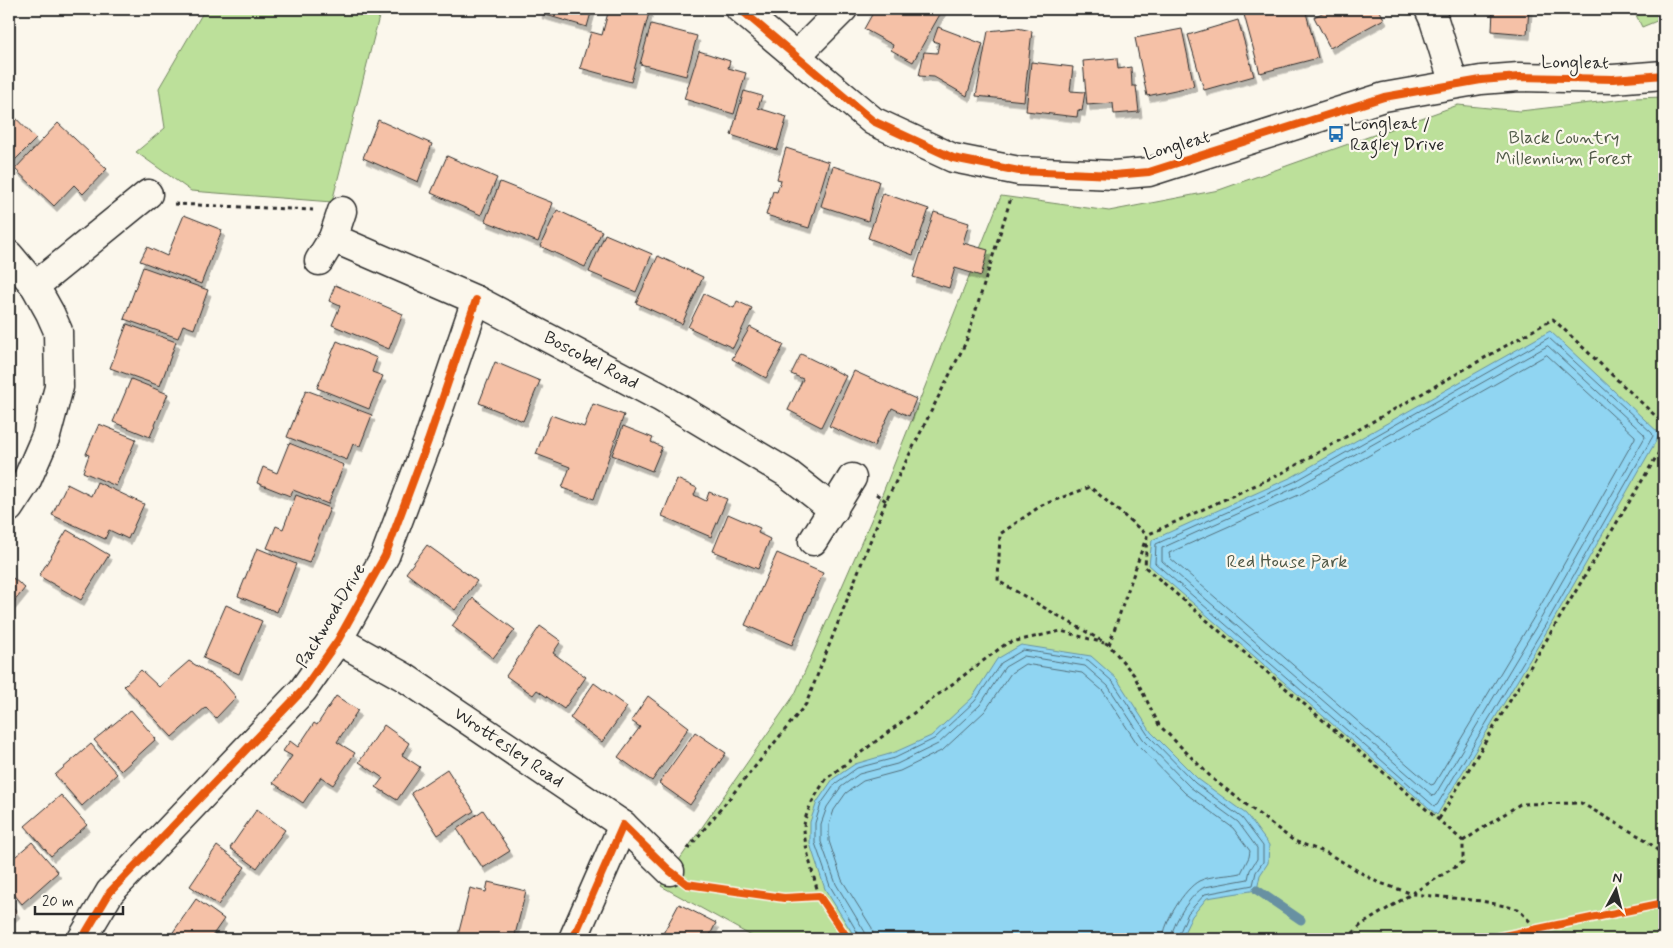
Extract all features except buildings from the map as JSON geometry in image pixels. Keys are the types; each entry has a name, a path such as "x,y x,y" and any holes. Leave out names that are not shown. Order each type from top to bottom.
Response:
{"street":[{"name":"Longleat","path":"740,9 873,121 953,158 1019,171 1114,175 1149,172 1384,97 1454,84 1519,77 1613,79 1664,75"},
{"path":"796,56 843,9"},
{"path":"1429,9 1454,84"},
{"path":"35,286 148,192"},
{"path":"319,262 333,238 342,211"},
{"name":"Boscobel Road","path":"333,238 476,300 660,397 787,473 834,510"},
{"path":"9,255 35,286 58,332 59,387 46,436 13,517"},
{"name":"Packwood Drive","path":"82,939 110,892 303,690 338,640 384,556 428,441 476,300"},
{"path":"814,541 852,478"},
{"name":"Wrottesley Road","path":"338,640 404,677 623,825 670,871"},
{"path":"573,939 623,825"}],"path":[{"path":"670,871 806,704 886,501 966,342 1019,171"},
{"path":"148,192 342,211"},
{"path":"1109,645 1147,535 1284,472 1553,319 1664,424"},
{"path":"1439,819 1664,444"},
{"path":"1147,535 1090,487 1042,504 1000,534 998,581 1109,645 1134,674 1159,725 1214,780 1294,841 1327,852 1377,882 1413,894 1482,901 1518,909 1537,929"},
{"path":"1147,535 1146,567 1463,841 1463,862 1361,924 1347,939"},
{"path":"821,899 810,862 804,826 814,797 827,778 1007,643 1061,631 1109,645"},
{"path":"1463,841 1520,804 1581,803 1646,840 1664,856"},
{"path":"810,896 821,899"},
{"path":"1528,931 1547,927"}],"green space":[{"path":"205,9 381,9 332,202 191,191 136,152 165,128 159,88"},
{"path":"1633,9 1664,9 1664,18 1642,27"},
{"name":"Red House Park","path":"1664,97 1664,939 757,939 661,886 795,694 879,502 1001,196 1109,211 1219,190 1458,105 1520,111 1634,98"}],"water":[{"path":"1550,331 1660,434 1550,626 1437,815 1149,565 1152,540 1292,477"},
{"path":"1021,645 1091,656 1117,679 1151,732 1198,779 1246,814 1269,845 1268,863 1260,875 1257,890 1207,898 1192,916 1181,939 856,939 825,889 810,844 810,822 817,802 833,779 855,764 893,753 931,736 972,698 997,659"}],"waterway":[{"path":"1257,890 1301,920"}],"cycle path":[{"path":"740,9 873,121 953,158 1019,171 1114,175 1149,172 1384,97 1481,80 1519,77 1613,79 1664,75"},
{"path":"82,939 110,892 303,690 338,640 385,556 428,441 476,300"},
{"path":"573,939 623,825 670,871 687,884 784,898 819,896 848,939"},
{"path":"1489,939 1664,903"}],"place":[{"name":"Longleat / Ragley Drive","path":"1336,134"}],"park label":[{"name":"Black Country Millennium Forest","path":"1564,148"}]}
